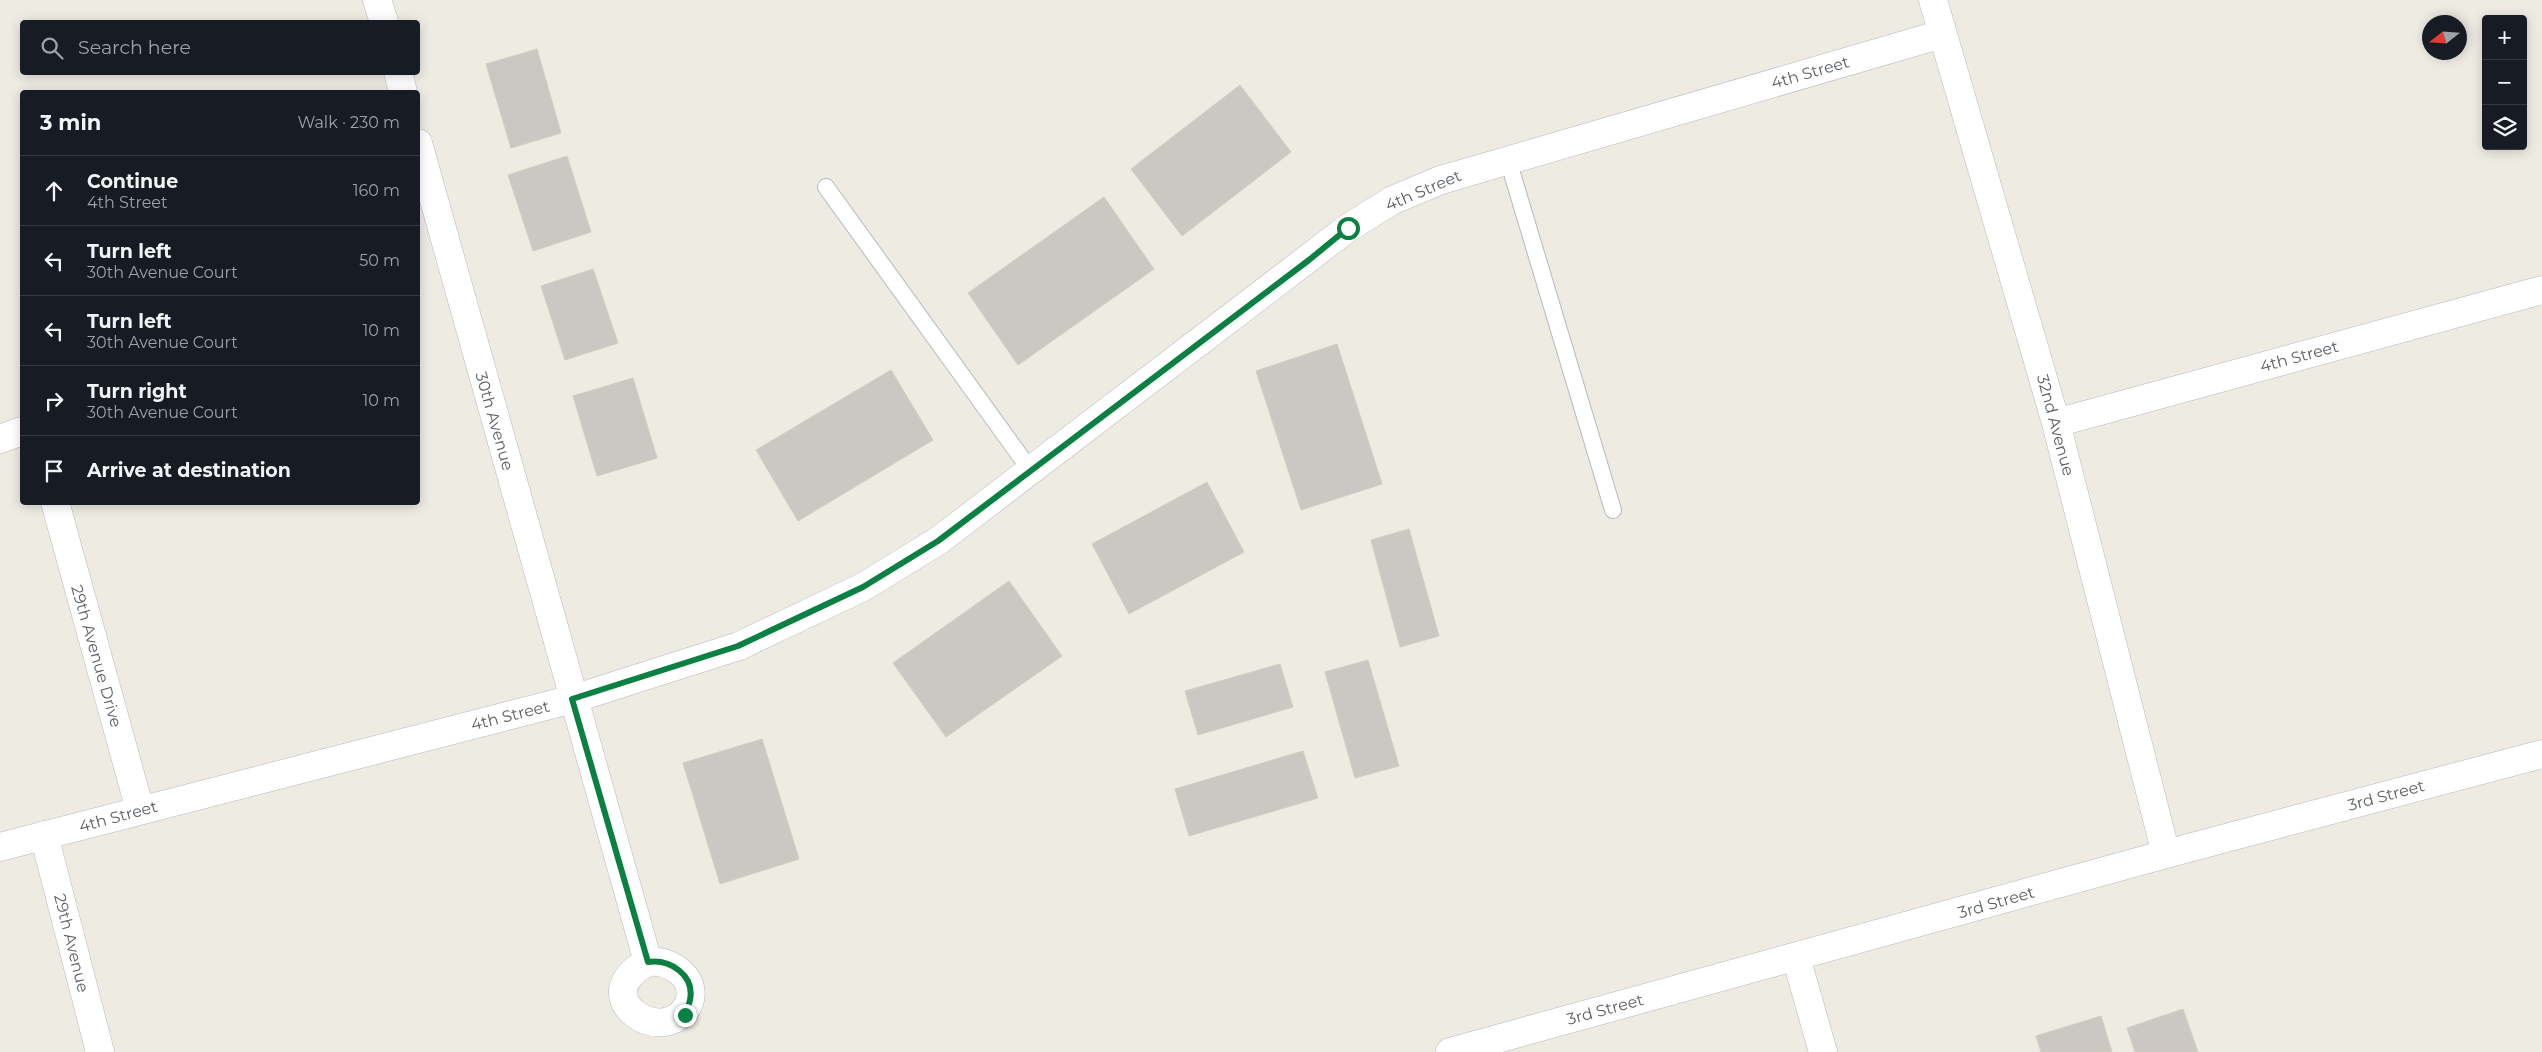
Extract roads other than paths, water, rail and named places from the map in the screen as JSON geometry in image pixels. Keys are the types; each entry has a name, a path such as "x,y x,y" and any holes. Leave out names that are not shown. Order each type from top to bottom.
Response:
{"street":[{"path":"378,0 383,20"},
{"name":"32nd Avenue","path":"1933,0 2056,423 2166,854"},
{"name":"4th Street","path":"0,847 572,699 738,646 863,587 938,541 1348,228 1393,200 1441,180 1942,34"},
{"path":"399,75 402,90"},
{"name":"30th Avenue","path":"420,151 572,699 648,962"},
{"name":"4th Street","path":"2056,423 2542,290"},
{"path":"0,439 20,433"},
{"name":"29th Avenue Drive","path":"56,505 140,810"},
{"name":"3rd Street","path":"1450,1052 1796,958 2166,854 2542,754"},
{"name":"29th Avenue","path":"44,835 100,1052"},
{"path":"1796,958 1823,1052"}],"lane":[{"path":"1508,160 1613,510"},
{"path":"826,187 1031,471"}]}
